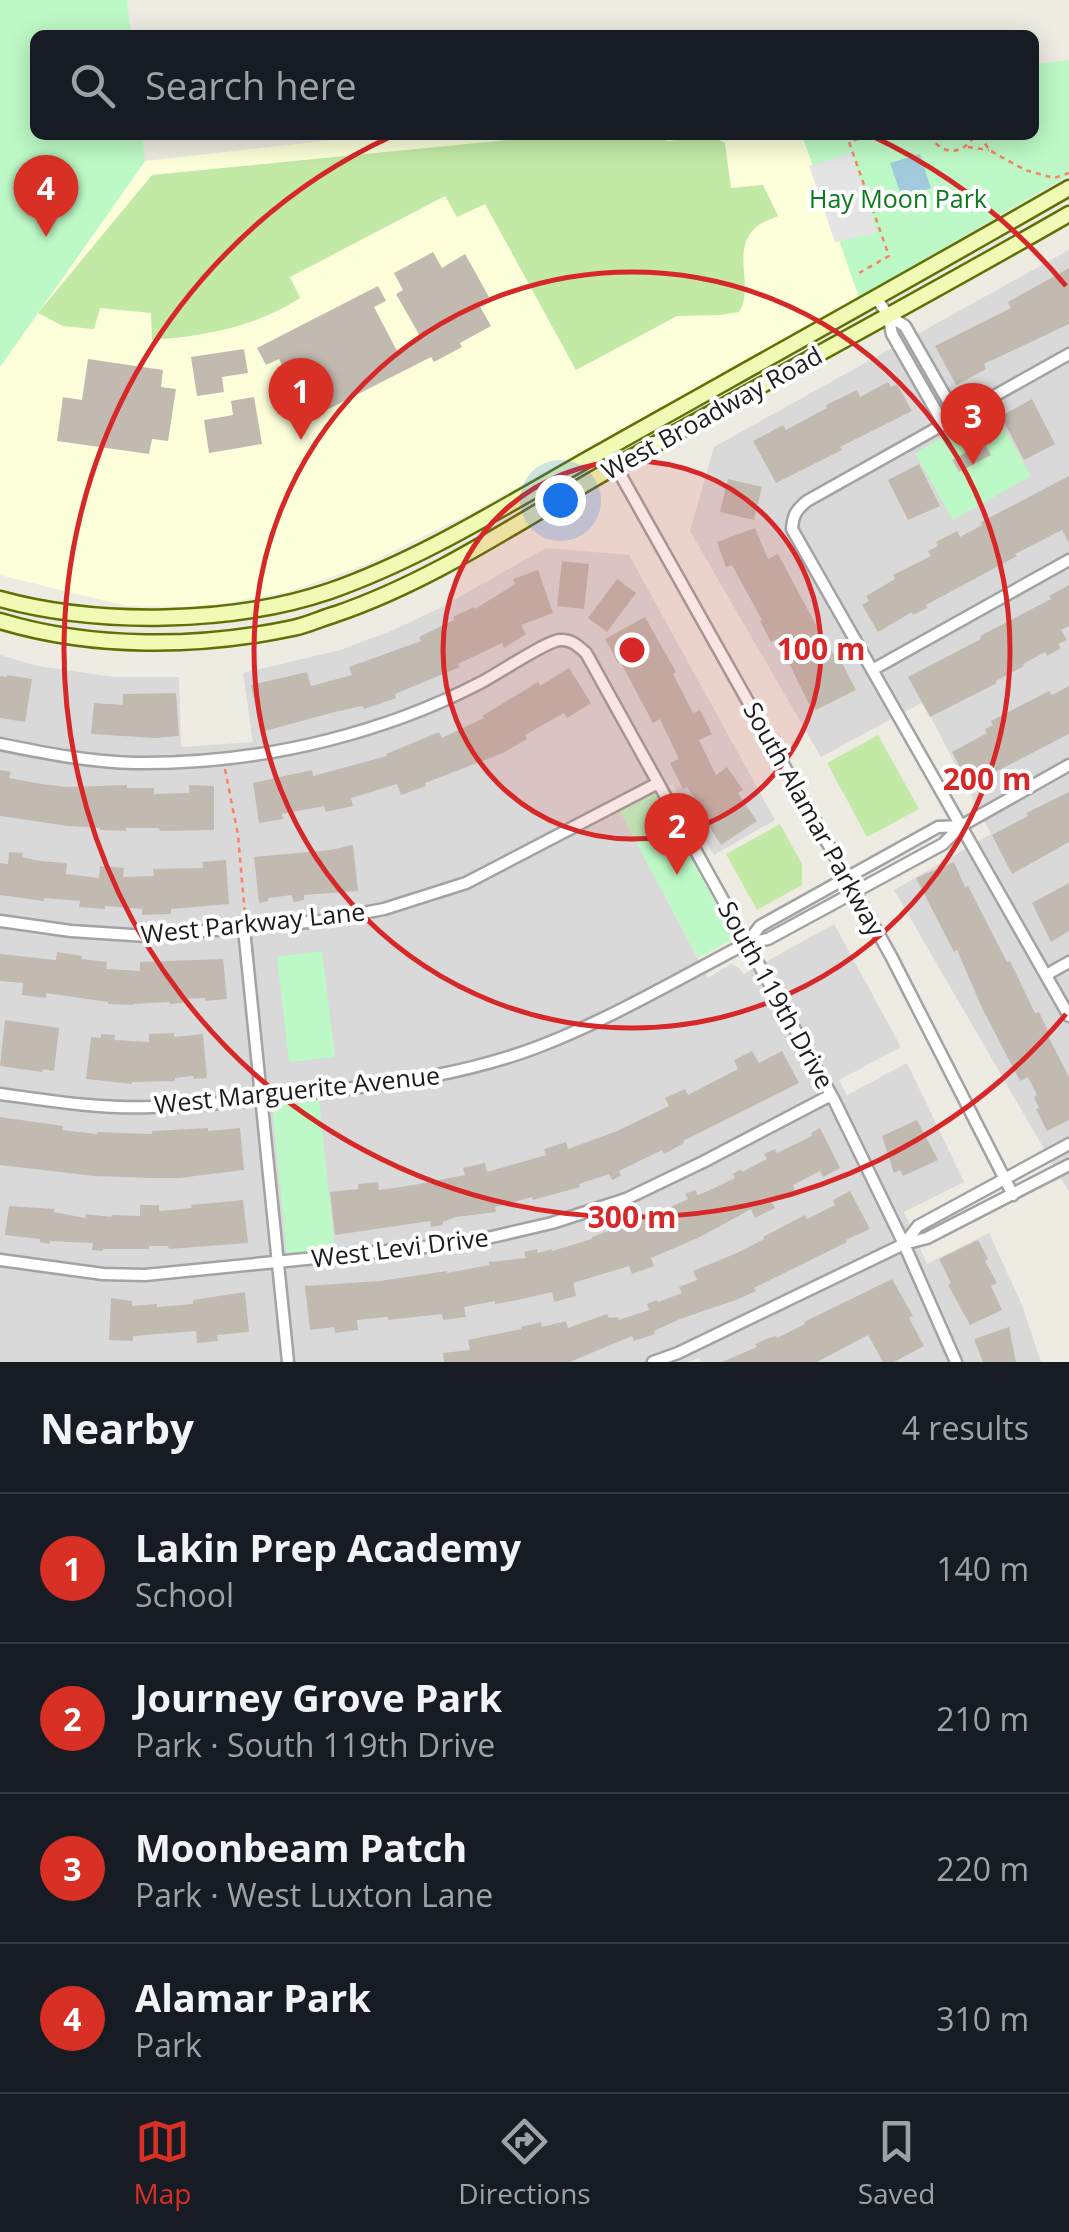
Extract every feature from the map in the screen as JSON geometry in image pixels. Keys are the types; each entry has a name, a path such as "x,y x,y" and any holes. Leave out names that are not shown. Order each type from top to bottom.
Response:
{"main road":[{"name":"West Broadway Road","path":"0,599 36,609 123,617 194,616 270,606 327,592 386,568 1069,188"},
{"name":"West Broadway Road","path":"0,621 96,641 156,643 295,628 375,600 442,568 616,466 1069,214"}],"street":[{"path":"877,298 888,315 892,334 944,425"},
{"path":"888,315 906,326 957,417"},
{"path":"1069,354 807,501 792,518 792,530 1069,1016"},
{"name":"South Alamar Parkway","path":"606,448 891,956 1013,1195"},
{"path":"872,670 1069,560"},
{"name":"South 119th Drive","path":"224,758 286,750 363,731 445,700 558,640 572,641 586,653 831,1094 956,1362"},
{"path":"0,744 46,754 134,763 224,758"},
{"name":"West Marguerite Avenue","path":"0,1094 76,1104 151,1107 404,1082 475,1067 535,1048 598,1021 747,943 768,939 942,844 960,826 1069,764"},
{"name":"West Parkway Lane","path":"0,920 147,936 320,921 384,910 466,883 658,782"},
{"name":"West Marguerite Avenue","path":"747,943 760,926 938,827 960,826"},
{"path":"244,929 288,1362"},
{"path":"1046,975 1069,962"},
{"name":"West Levi Drive","path":"0,1260 103,1274 145,1275 466,1244 552,1223 626,1199 831,1094"},
{"path":"904,1244 918,1226 1069,1144"},
{"path":"653,1362 904,1244 927,1238 1069,1165"}],"path":[{"path":"856,140 850,142 890,256 858,273"},
{"path":"933,140 943,149 956,151 972,140"},
{"path":"981,140 988,150 1010,164 1054,178 1069,173"},
{"path":"966,147 988,150"},
{"path":"821,205 866,190"},
{"path":"224,758 238,836 244,929"}],"shaded area":[{"path":"333,140 804,140 859,297 471,513 365,565 288,592 203,607 126,606 0,575 0,367 145,161"},
{"path":"851,153 877,233 835,242 809,166"},
{"path":"1069,250 1069,1192 894,890 991,834 923,702 821,757 690,531 714,447"},
{"path":"546,548 629,555 775,820 714,855 673,784 620,811 708,978 731,964 744,974 834,924 901,1047 839,1080 847,1095 907,1063 964,1182 904,1212 927,1264 989,1233 1022,1305 1041,1362 701,1362 699,1358 688,1362 0,1362 0,655 38,666 114,677 179,677 181,747 253,742 243,673 340,650 389,632"}],"green space":[{"path":"0,0 127,0 130,30 30,30 30,140 143,140 145,161 0,367"},
{"name":"Hay Moon Park","path":"1069,60 1069,175 859,297 804,140 1039,140 1039,63"},
{"path":"506,140 719,140 725,143 731,188 763,185 778,216 758,225 748,236 743,257 745,291 739,312 677,316 576,370 485,204 457,217 445,196 290,277 300,298 266,316 229,328 152,340 151,313 100,308 94,329 63,326 38,313 152,175"},
{"path":"993,409 1031,476 953,520 915,453"},
{"path":"878,735 919,809 867,837 827,763"},
{"path":"654,793 735,938 698,958 620,812"},
{"path":"780,824 802,864 802,885 757,910 726,854"},
{"path":"322,951 335,1057 289,1062 277,957"},
{"path":"319,1100 335,1250 287,1254 272,1105"}],"water":[{"path":"920,154 931,188 902,198 890,163"}],"building":[{"path":"433,252 442,268 465,254 489,297 478,303 491,326 434,362 431,357 297,425 289,409 301,402 279,359 266,365 257,348 378,286 386,301 374,307 397,351 421,338 396,294 403,290 394,273"},
{"path":"1069,268 1069,324 984,364 986,369 956,385 935,346 1011,308 1008,302"},
{"path":"244,349 248,373 222,377 224,392 197,396 191,357"},
{"path":"88,359 163,370 161,387 176,389 168,441 152,439 149,454 57,441 63,397 82,400"},
{"path":"888,382 891,387 897,384 912,411 776,483 753,441 783,425 786,430 857,390 860,397"},
{"path":"254,397 262,444 209,453 204,420 233,415 231,401"},
{"path":"1032,399 1055,444 1024,460 1001,416"},
{"path":"984,442 991,455 959,472 952,460"},
{"path":"919,464 940,506 908,520 888,480"},
{"path":"1069,476 1069,543 1062,530 878,632 862,605 869,601 866,596 895,579 893,575 931,556 928,551 938,546 936,542 957,531 960,537"},
{"path":"728,479 762,487 754,520 720,512"},
{"path":"755,528 768,559 778,554 856,690 816,710 812,702 809,704 777,639 771,642 732,565 726,567 717,542"},
{"path":"562,561 589,564 584,609 557,606"},
{"path":"538,570 553,613 521,625 526,634 504,648 502,643 458,664 460,667 395,694 396,698 261,732 251,685 307,672 311,686 352,675 349,667 421,641 419,637 515,584 513,579"},
{"path":"617,579 636,593 607,632 588,618"},
{"path":"1069,585 1069,626 1061,630 1067,640 1058,644 1061,648 1047,656 1045,652 997,683 930,717 908,677 1051,599 1049,596"},
{"path":"645,617 676,672 673,674 693,713 700,710 712,734 699,740 716,775 727,767 743,790 738,793 757,821 721,845 706,822 710,819 687,787 683,789 670,763 679,759 660,719 653,723 605,639"},
{"path":"569,668 591,703 567,718 564,713 525,735 527,739 503,753 401,795 397,784 351,798 353,806 326,812 324,806 259,823 253,783 312,770 313,776 387,756 439,732 442,738"},
{"path":"0,676 32,679 25,722 0,718"},
{"path":"1069,686 1069,734 970,785 952,752 987,733 985,729 993,725 991,721 1049,691 1052,695"},
{"path":"176,693 179,736 91,734 94,703 123,705 123,694"},
{"path":"0,770 11,772 9,778 41,784 127,785 154,788 154,794 189,793 189,785 214,786 214,830 100,830 0,816"},
{"path":"1069,792 1069,842 1012,874 992,835"},
{"path":"353,845 358,891 304,895 304,900 293,902 292,895 259,903 254,857"},
{"path":"9,852 40,861 67,863 66,874 99,878 100,866 124,868 123,877 154,876 153,869 203,868 202,862 226,860 229,904 142,915 142,909 79,907 80,901 0,895 0,863 8,864"},
{"path":"954,862 1035,1013 1039,1012 1069,1077 1069,1120 1047,1131 1036,1109 1037,1095 1028,1077 1020,1081 957,950 954,952 916,878"},
{"path":"1069,883 1069,931 1051,942 1032,903"},
{"path":"57,952 107,962 106,969 140,971 140,962 223,959 227,999 108,1004 46,993 46,998 22,995 23,983 0,981 0,954 56,960"},
{"path":"5,1020 59,1028 54,1071 0,1066"},
{"path":"174,1033 174,1037 203,1034 207,1078 193,1076 132,1084 86,1079 91,1037 115,1035 114,1040 149,1042 149,1034"},
{"path":"752,1051 759,1063 782,1051 799,1083 664,1154 662,1150 619,1171 621,1176 612,1180 609,1174 579,1184 580,1187 495,1207 496,1212 456,1217 443,1225 431,1227 430,1221 335,1235 330,1192 378,1182 379,1190 414,1185 465,1175 463,1168 485,1163 487,1172 546,1155 544,1149 566,1142 568,1149 669,1106 665,1098 685,1089 688,1095 738,1069 734,1060"},
{"path":"0,1117 97,1134 240,1128 244,1170 153,1178 94,1176 0,1165"},
{"path":"917,1120 938,1160 903,1176 900,1170 894,1173 882,1136"},
{"path":"820,1128 840,1168 823,1177 820,1171 793,1185 795,1190 771,1201 775,1208 755,1218 751,1209 651,1258 654,1266 632,1274 629,1266 573,1283 576,1296 554,1302 552,1292 464,1307 466,1317 388,1317 357,1320 358,1330 310,1330 305,1286 447,1273 526,1258 524,1252 552,1251 592,1239 688,1199 685,1194 695,1190 698,1195 735,1178 733,1174 741,1169 742,1172 767,1159 764,1154 775,1149 777,1153"},
{"path":"850,1191 870,1229 736,1300 680,1319 654,1331 655,1334 634,1341 632,1336 570,1362 444,1362 443,1353 470,1350 468,1340 541,1322 542,1327 566,1321 568,1328 607,1314 619,1320 649,1310 647,1304 682,1293 679,1287 697,1280 693,1271 737,1253 805,1215 807,1219 835,1205 833,1200"},
{"path":"243,1200 248,1243 103,1251 92,1250 93,1243 49,1244 40,1239 5,1235 9,1206 54,1209 85,1218 86,1214 140,1216 140,1205 159,1205 159,1211"},
{"path":"978,1240 997,1283 991,1286 1002,1310 970,1325 939,1259"},
{"path":"892,1279 913,1316 909,1318 924,1346 894,1362 883,1362 868,1335 817,1362 722,1362 766,1339 777,1338"},
{"path":"245,1292 249,1332 217,1335 218,1341 197,1343 196,1331 133,1336 133,1341 109,1340 111,1298 132,1301 132,1306 157,1307 193,1304 193,1300"},
{"path":"1009,1327 1016,1362 983,1362 974,1339"}],"place":[{"name":"Alamar Park","path":"46,237"},
{"name":"Lakin Prep Academy","path":"301,440"},
{"name":"Moonbeam Patch","path":"973,465"},
{"name":"Journey Grove Park","path":"677,875"}]}
